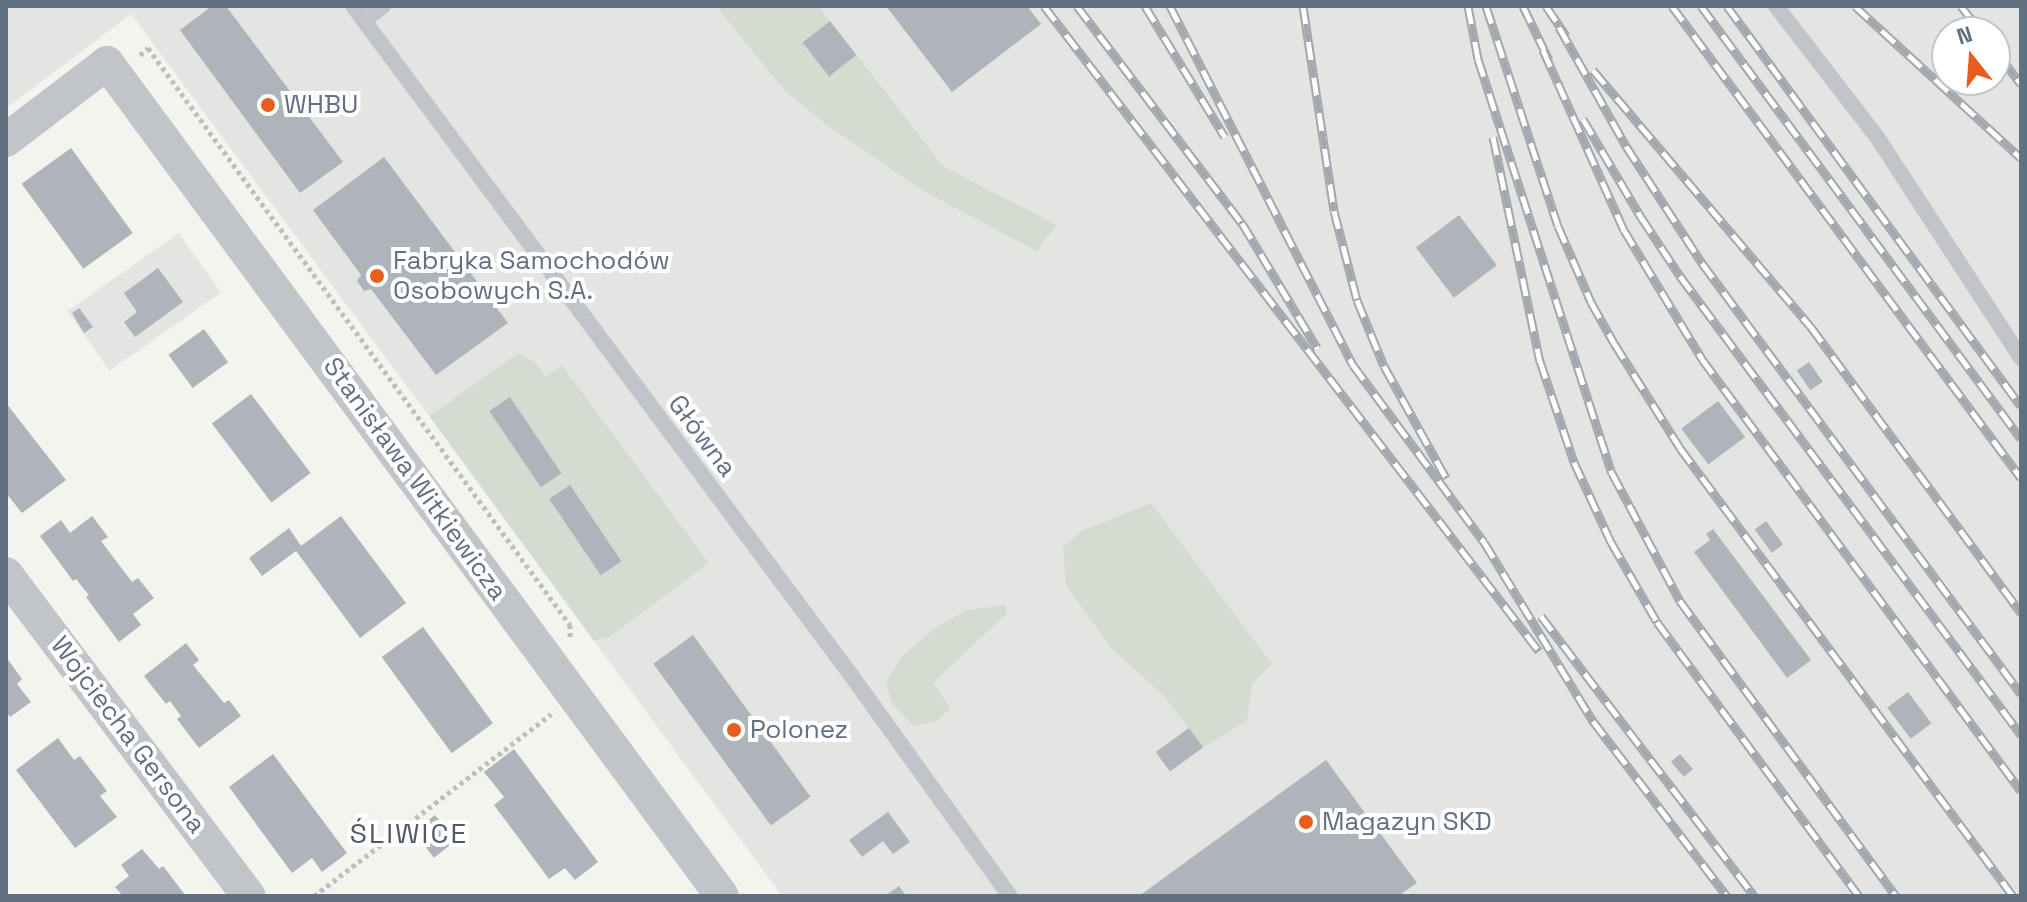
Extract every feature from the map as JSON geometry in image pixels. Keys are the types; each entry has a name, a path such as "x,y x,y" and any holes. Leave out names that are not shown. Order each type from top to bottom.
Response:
{"street":[{"name":"Stanisława Witkiewicza","path":"6,140 107,63 722,896"},
{"name":"Wojciecha Gersona","path":"6,574 249,896"}],"lane":[{"name":"Główna","path":"353,6 832,650 1010,896"},
{"path":"364,20 383,6"},
{"path":"1776,6 1877,137 2021,358"}],"path":[{"path":"314,896 553,713"}],"shaded area":[{"path":"6,6 2021,6 2021,896 782,896 594,641 610,637 709,563 563,366 546,378 534,361 518,353 429,416 131,14 6,108"},
{"path":"716,6 819,6 830,21 802,42 828,76 857,55 943,166 1056,225 1037,251 925,192 827,125 784,90"},
{"path":"179,233 221,293 109,371 68,311"},
{"path":"518,353 534,361 546,377 562,365 709,563 610,637 594,641 429,416"},
{"path":"1151,503 1272,664 1252,684 1247,721 1203,747 1165,697 1111,648 1066,585 1063,547 1082,531"},
{"path":"1005,605 1007,613 933,683 951,708 937,721 913,726 892,703 886,684 901,657 936,627 967,610"}],"building":[{"path":"212,6 226,6 343,162 300,193 180,30"},
{"path":"886,6 1027,6 1041,24 952,92"},
{"path":"830,21 856,55 829,76 802,43"},
{"path":"71,148 133,233 83,269 22,184"},
{"path":"384,157 508,323 436,375 371,289 364,291 357,281 361,275 313,210"},
{"path":"1459,215 1497,265 1454,298 1416,247"},
{"path":"158,268 183,302 135,337 124,322 137,312 124,293"},
{"path":"79,308 93,327 84,333 72,313"},
{"path":"204,329 228,362 193,388 168,355"},
{"path":"1809,362 1823,382 1810,390 1797,371"},
{"path":"251,394 311,473 271,503 212,423"},
{"path":"510,397 561,473 541,487 489,411"},
{"path":"1718,401 1745,437 1708,465 1681,429"},
{"path":"6,403 66,480 22,513 6,493"},
{"path":"570,485 621,561 601,575 549,499"},
{"path":"92,516 108,537 101,541 132,582 138,578 154,598 133,614 141,625 119,642 86,597 89,595 76,579 73,581 40,536 61,520 70,533"},
{"path":"341,516 406,603 360,638 296,551 262,576 249,558 289,528 301,546"},
{"path":"1766,521 1783,544 1772,553 1755,529"},
{"path":"1713,529 1811,660 1787,678 1694,552 1710,540 1706,534"},
{"path":"423,627 493,723 452,753 382,657"},
{"path":"693,635 811,797 771,826 653,664"},
{"path":"186,643 199,660 193,665 224,703 229,700 241,716 199,748 177,719 181,716 170,701 166,704 144,676"},
{"path":"6,657 22,679 17,684 31,702 10,717 6,711"},
{"path":"1908,692 1931,723 1911,739 1887,708"},
{"path":"1189,728 1203,747 1170,772 1156,752"},
{"path":"58,738 74,760 80,756 107,791 100,796 117,817 75,848 16,770"},
{"path":"514,749 598,862 575,880 565,868 549,879 494,805 504,797 484,772"},
{"path":"273,754 347,853 322,872 312,858 292,873 229,787"},
{"path":"1680,754 1693,769 1684,777 1671,762"},
{"name":"Magazyn SKD","path":"1326,760 1417,883 1398,896 1139,896"},
{"path":"888,812 910,842 893,854 883,841 862,857 849,840"},
{"path":"435,815 455,841 434,858 414,832"},
{"path":"142,849 159,869 163,866 186,896 123,896 115,887 129,876 121,865"},
{"path":"899,886 906,896 885,896"}],"railway":[{"path":"1044,6 1539,651"},
{"path":"1077,6 1242,223 1317,348"},
{"path":"1145,6 1225,137"},
{"path":"1170,6 1353,365 1484,542 1593,721 1727,896"},
{"path":"1303,6 1334,211 1357,300 1384,366 1446,478"},
{"path":"1468,6 1478,59 1612,473 1680,601 1896,896"},
{"path":"1486,6 1558,226 1591,302 1614,343 1680,448 2013,896"},
{"path":"1523,6 1549,60"},
{"path":"1546,6 1566,36"},
{"path":"1672,6 2021,478"},
{"path":"1701,6 2021,439"},
{"path":"1727,6 2021,406"},
{"path":"1855,6 2021,158"},
{"path":"1961,6 1969,16"},
{"path":"1559,27 1626,146 1702,263 2021,694"},
{"path":"1543,50 1624,230 1702,359 2021,791"},
{"path":"1593,70 1811,327 2021,613"},
{"path":"2011,71 2021,84"},
{"path":"1583,119 1680,276 2021,735"},
{"path":"1493,137 1540,361 1574,462 1611,542 1657,622 1859,896"},
{"path":"1541,616 1754,896"}],"place":[{"name":"WHBU","path":"268,105"},
{"name":"Fabryka Samochodów Osobowych S.A.","path":"377,276"},
{"name":"Polonez","path":"734,730"},
{"name":"Magazyn SKD","path":"1306,822"}],"district":[{"name":"ŚLIWICE","path":"409,833"}]}
